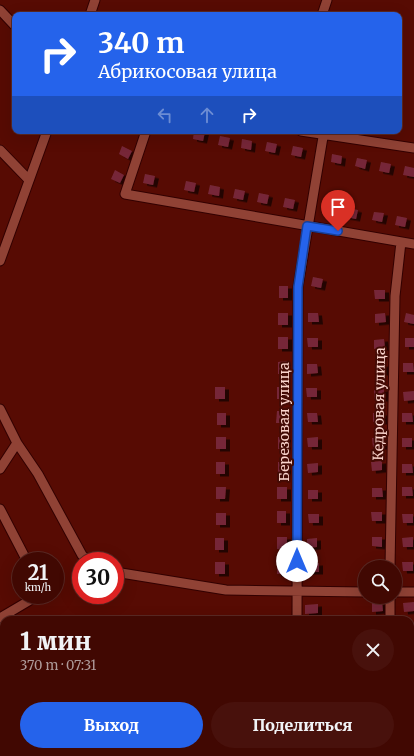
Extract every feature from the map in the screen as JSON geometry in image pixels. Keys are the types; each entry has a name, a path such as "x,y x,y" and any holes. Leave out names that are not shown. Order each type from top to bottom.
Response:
{"street":[{"path":"91,12 95,0"},
{"path":"323,12 327,0"},
{"path":"0,10 12,23"},
{"path":"0,261 46,134"},
{"path":"145,134 125,194 414,244"},
{"name":"Березовая улица","path":"297,616 298,287 307,226 324,134"},
{"path":"330,134 414,148"},
{"path":"0,150 29,180"},
{"name":"Кедровая улица","path":"390,560 395,296 401,242"},
{"path":"0,409 17,443 38,474 80,552"},
{"path":"0,469 17,443"},
{"path":"0,509 22,552"},
{"path":"124,573 226,590 358,592"},
{"path":"402,592 414,592"},
{"path":"4,616 25,604"},
{"path":"390,604 390,616"}],"building":[{"path":"194,134 205,134 203,141 193,139"},
{"path":"220,136 230,138 228,147 218,145"},
{"path":"242,139 252,141 251,150 241,148"},
{"path":"267,142 277,144 275,153 265,151"},
{"path":"122,146 132,151 128,159 119,154"},
{"path":"293,146 303,148 301,157 291,155"},
{"path":"332,154 342,156 341,164 331,162"},
{"path":"357,158 367,160 365,169 355,166"},
{"path":"381,162 391,164 389,173 379,171"},
{"path":"405,166 414,168 414,177 403,175"},
{"path":"115,170 124,175 120,183 111,179"},
{"path":"145,174 155,176 153,185 143,183"},
{"path":"186,181 196,183 194,192 184,190"},
{"path":"210,185 220,187 219,196 208,194"},
{"path":"235,189 245,191 243,200 233,198"},
{"path":"259,193 269,195 267,204 257,202"},
{"path":"285,198 295,200 293,209 283,207"},
{"path":"324,204 334,206 332,215 322,213"},
{"path":"348,208 358,210 356,219 346,217"},
{"path":"374,212 384,213 382,222 372,220"},
{"path":"397,216 407,218 405,227 395,225"},
{"path":"313,277 323,279 321,288 311,286"},
{"path":"279,286 288,286 288,298 279,298"},
{"path":"374,290 385,290 385,299 375,299"},
{"path":"278,313 288,313 288,325 278,325"},
{"path":"308,313 318,313 319,322 308,322"},
{"path":"385,313 386,322 375,323 375,314"},
{"path":"406,313 414,315 414,324 404,322"},
{"path":"278,337 288,337 288,349 278,349"},
{"path":"307,338 318,338 318,347 308,347"},
{"path":"405,338 414,338 414,347 405,347"},
{"path":"384,339 385,348 374,349 374,340"},
{"path":"287,361 287,374 278,374 278,362"},
{"path":"403,363 413,363 414,372 403,372"},
{"path":"307,364 317,364 318,373 307,374"},
{"path":"386,364 386,373 376,373 376,365"},
{"path":"215,387 225,387 225,399 215,399"},
{"path":"277,387 286,387 286,399 277,399"},
{"path":"306,388 317,388 317,397 307,397"},
{"path":"384,389 384,399 374,399 374,390"},
{"path":"414,391 414,400 404,401 403,392"},
{"path":"277,411 286,411 286,423 276,423"},
{"path":"217,413 226,413 226,425 217,425"},
{"path":"307,413 317,413 318,422 308,422"},
{"path":"373,413 383,413 383,422 373,422"},
{"path":"402,413 412,413 413,422 402,422"},
{"path":"216,437 226,437 226,449 216,449"},
{"path":"278,437 287,437 287,449 278,449"},
{"path":"318,437 318,447 308,447 307,438"},
{"path":"372,438 383,438 383,447 373,447"},
{"path":"402,438 412,438 412,447 402,447"},
{"path":"382,461 382,470 372,471 371,462"},
{"path":"216,462 225,462 225,474 216,474"},
{"path":"278,462 287,462 287,474 278,474"},
{"path":"318,463 318,472 308,473 307,464"},
{"path":"402,464 412,464 413,473 402,473"},
{"path":"216,487 226,487 225,499 216,499"},
{"path":"277,487 287,487 287,499 277,499"},
{"path":"402,487 412,487 413,496 402,496"},
{"path":"372,488 382,488 383,497 372,497"},
{"path":"308,490 318,490 318,499 308,499"},
{"path":"277,511 286,511 286,523 277,523"},
{"path":"371,512 382,512 382,521 372,521"},
{"path":"216,513 226,513 226,525 216,525"},
{"path":"308,514 319,514 319,523 309,523"},
{"path":"402,514 413,514 413,523 403,523"},
{"path":"277,537 287,537 287,549 277,549"},
{"path":"372,537 382,537 382,547 372,546"},
{"path":"413,537 413,547 403,547 402,538"},
{"path":"215,538 224,538 224,550 215,550"},
{"path":"317,538 317,547 307,548 307,539"},
{"path":"215,562 225,562 225,574 215,574"},
{"path":"277,562 286,562 286,574 277,574"},
{"path":"402,562 413,562 413,571 403,571"},
{"path":"319,563 319,572 309,572 308,564"},
{"path":"414,602 414,611 404,612 403,603"},
{"path":"318,604 318,613 305,614 305,605"},
{"path":"372,604 382,604 383,611 372,612"}],"route":[{"path":"297,561 298,287 307,226 338,231"}]}
